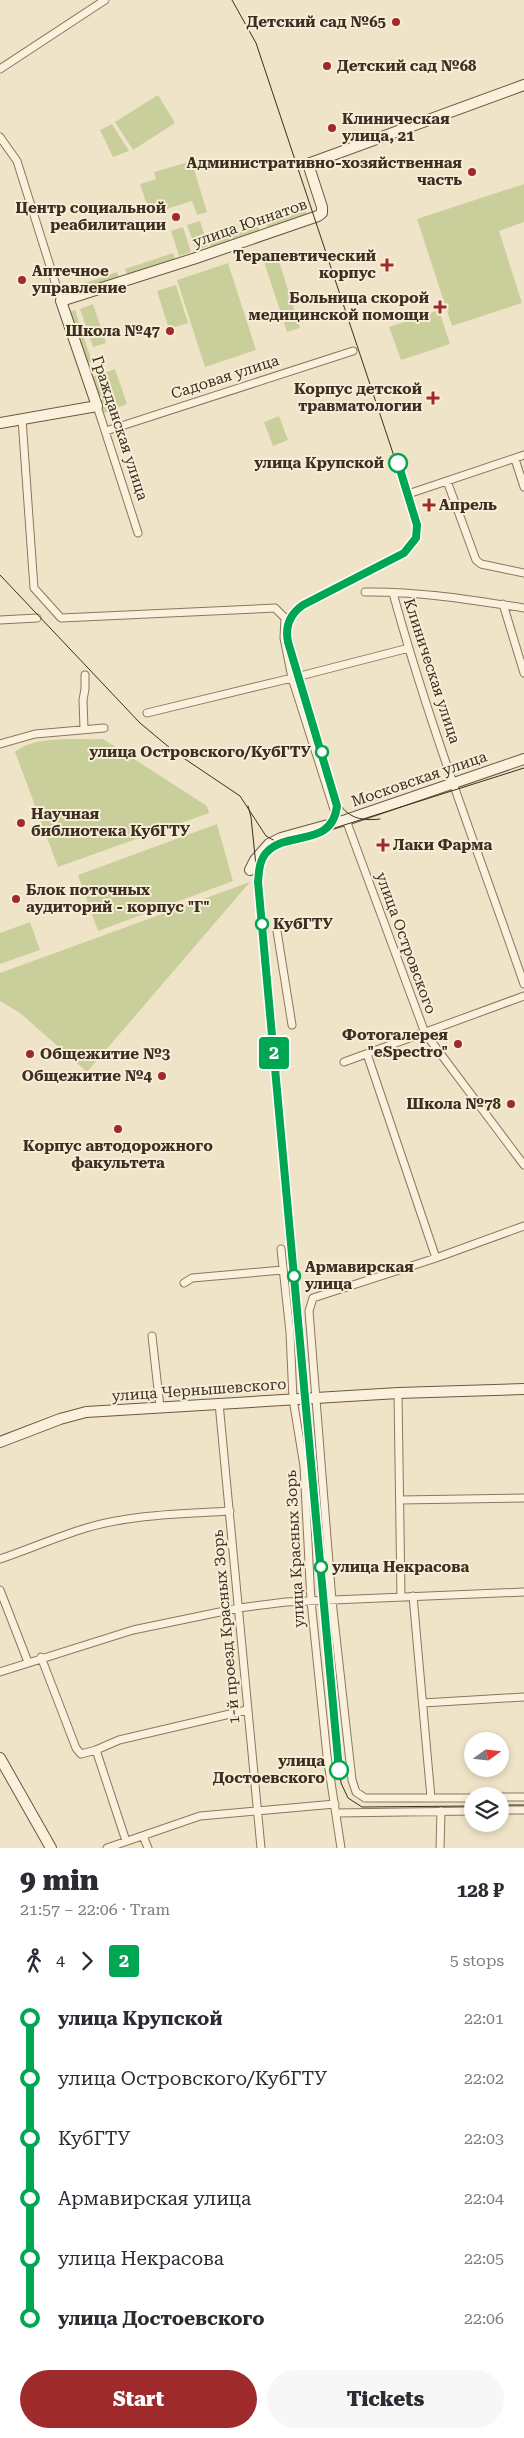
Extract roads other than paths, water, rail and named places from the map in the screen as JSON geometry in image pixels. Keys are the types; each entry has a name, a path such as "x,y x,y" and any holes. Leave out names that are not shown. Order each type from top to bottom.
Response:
{"street":[{"path":"0,69 106,0"},
{"name":"улица Юннатов","path":"62,300 196,258 318,216 322,213 322,207 308,164 524,86"},
{"name":"Гражданская улица","path":"0,137 17,161 138,533"},
{"name":"Садовая улица","path":"106,431 353,351"},
{"path":"0,423 98,406"},
{"name":"улица Островского","path":"22,419 34,588 61,618 275,608 285,618 284,638 292,678 342,821 425,1033 524,1165"},
{"path":"408,494 524,455"},
{"path":"515,458 524,487"},
{"path":"447,481 476,560 481,564 524,573"},
{"path":"365,592 410,592 466,598 524,608"},
{"name":"Клиническая улица","path":"393,593 409,648 454,783 524,984"},
{"path":"503,604 524,673"},
{"path":"0,620 36,618"},
{"path":"304,675 409,648"},
{"path":"84,729 82,700 85,675"},
{"path":"147,713 292,678"},
{"path":"0,744 35,734 104,728"},
{"name":"Московская улица","path":"250,870 255,860 275,841 342,821 524,759"},
{"path":"277,931 292,1025"},
{"path":"344,1062 524,996"},
{"path":"367,1054 436,1258"},
{"path":"464,1798 365,1798 356,1792 352,1780 332,1601 309,1311 313,1298 436,1258 524,1226"},
{"name":"улица Красных Зорь","path":"281,1248 290,1332 293,1399 304,1466 311,1601 327,1756 341,1848"},
{"path":"184,1283 192,1278 283,1270"},
{"path":"152,1336 160,1407"},
{"name":"улица Чернышевского","path":"0,1442 60,1419 86,1412 315,1397 524,1389"},
{"path":"398,1393 401,1597"},
{"name":"1-й проезд Красных Зорь","path":"219,1403 261,1848"},
{"path":"400,1500 524,1498"},
{"path":"0,1559 86,1528 111,1522 171,1514 230,1511"},
{"path":"0,1590 28,1662"},
{"path":"0,1672 42,1657 133,1630 239,1608 311,1601 524,1592"},
{"path":"413,1596 431,1798"},
{"path":"42,1657 76,1748 81,1754 119,1740 247,1710"},
{"path":"423,1703 524,1697"},
{"path":"96,1750 126,1840"},
{"path":"0,1758 51,1848"},
{"path":"509,1797 524,1797"},
{"path":"107,1848 200,1816 335,1804"},
{"path":"337,1813 464,1810"},
{"path":"509,1810 524,1810"},
{"path":"440,1811 440,1848"},
{"path":"143,1836 148,1848"}],"tram line":[{"path":"232,0 256,43 417,525 416,538 407,550 303,605 290,619 287,639 339,803 347,813 357,818 368,820 380,819"},
{"name":"2","path":"339,1770 258,882 260,865 267,852 278,846 320,833 331,824 337,806 287,640 290,619 303,605 404,553 412,546 418,528 398,463"},
{"path":"0,575 140,723 176,753 240,796 266,836 277,842 307,840"},
{"path":"259,872 267,852 278,846 524,768"},
{"path":"322,831 334,818 336,799"},
{"path":"248,806 251,817 262,924 341,1783 348,1798 362,1807 464,1806"},
{"path":"509,1805 524,1805"}],"place":[{"name":"Детский сад №65","path":"396,22"},
{"name":"Детский сад №68","path":"327,66"},
{"name":"Клиническая улица, 21","path":"332,128"},
{"name":"Административно-хозяйственная часть","path":"472,172"},
{"name":"Центр социальной реабилитации","path":"176,217"},
{"name":"Терапевтический корпус","path":"387,265"},
{"name":"Аптечное управление","path":"22,280"},
{"name":"Больница скорой медицинской помощи","path":"440,307"},
{"name":"Школа №47","path":"170,331"},
{"name":"Корпус детской травматологии","path":"433,398"},
{"name":"улица Крупской","path":"398,463"},
{"name":"Апрель","path":"429,505"},
{"name":"улица Островского/КубГТУ","path":"322,752"},
{"name":"Научная библиотека КубГТУ","path":"21,823"},
{"name":"Лаки Фарма","path":"383,845"},
{"name":"Блок поточных аудиторий - корпус \"Г\"","path":"16,899"},
{"name":"КубГТУ","path":"262,924"},
{"name":"Фотогалерея \"eSpectro\"","path":"458,1044"},
{"name":"Общежитие №3","path":"30,1054"},
{"name":"Общежитие №4","path":"162,1076"},
{"name":"Школа №78","path":"511,1104"},
{"name":"Корпус автодорожного факультета","path":"118,1129"},
{"name":"Армавирская улица","path":"294,1276"},
{"name":"улица Некрасова","path":"321,1567"},
{"name":"улица Достоевского","path":"339,1770"}]}
